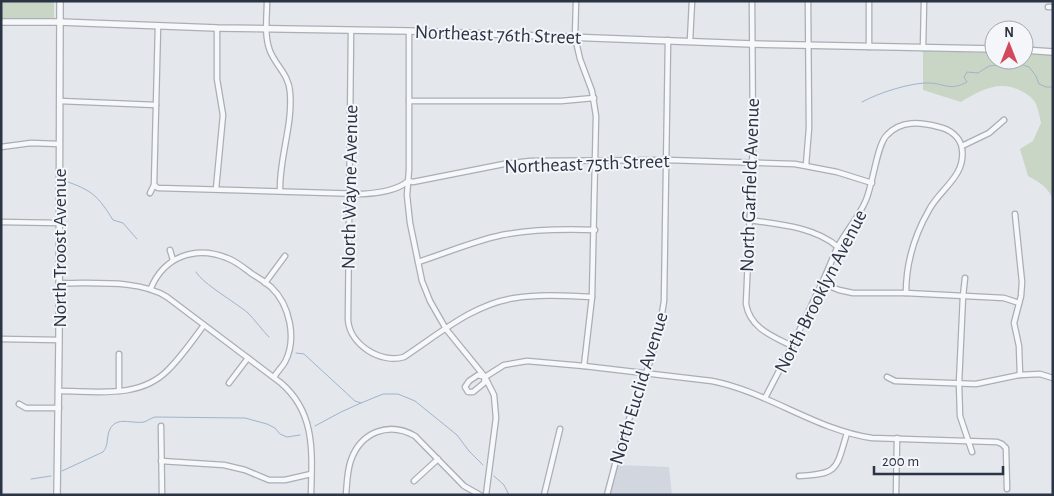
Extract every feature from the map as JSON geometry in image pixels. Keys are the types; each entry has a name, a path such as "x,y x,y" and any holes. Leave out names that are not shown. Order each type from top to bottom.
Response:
{"street":[{"name":"North Troost Avenue","path":"57,495 60,1"},
{"path":"267,1 267,29 271,54 285,74 290,89 290,118 281,168 280,191"},
{"path":"576,1 575,37 580,59 594,98 596,116 592,297 584,366"},
{"path":"690,41 692,1"},
{"name":"North Garfield Avenue","path":"752,1 752,162 746,304 747,310 757,327 792,346"},
{"path":"806,165 810,128 808,1"},
{"path":"869,1 869,47"},
{"path":"923,48 924,1"},
{"name":"Northeast 76th Street","path":"1,22 409,31 752,44 984,50"},
{"path":"150,193 154,185 158,26"},
{"path":"216,189 223,115 217,79 217,28"},
{"name":"North Wayne Avenue","path":"351,30 348,320 350,332 357,342 370,351 387,358 398,358 404,357 446,329"},
{"path":"409,31 409,216 422,281 430,301 446,329 485,377 494,395 496,412 486,495"},
{"name":"North Euclid Avenue","path":"607,495 622,438 646,374 659,332 664,301 668,40"},
{"path":"1034,51 1053,52"},
{"path":"410,100 562,101 594,98"},
{"path":"60,101 156,105"},
{"path":"906,293 908,262 916,236 929,209 956,176 962,159 962,146 989,133 1004,120"},
{"name":"North Brooklyn Avenue","path":"765,398 822,284 838,247 866,201 880,146 885,136 904,124 930,124 952,132 962,146"},
{"path":"1,147 32,143 59,144"},
{"name":"Northeast 75th Street","path":"154,185 158,188 349,194 374,193 393,189 404,185 408,181 413,182 520,162 596,160 752,162 806,165 838,172 872,183"},
{"path":"1015,214 1022,282 1014,323 1019,346 1020,375"},
{"path":"749,220 805,231 823,238 838,247"},
{"path":"1,222 59,223"},
{"path":"418,262 487,239 515,233 552,230 594,230"},
{"path":"170,250 173,260"},
{"path":"150,288 161,270 173,260 194,254 208,253 234,261 265,283 280,298 289,319 290,339 287,356 274,377"},
{"path":"265,283 285,256"},
{"path":"965,278 959,383 960,416 972,452"},
{"path":"59,283 134,285 150,288 167,297 274,377 291,393 306,419 311,440 311,495"},
{"path":"822,284 853,293 906,293 1004,298 1019,303"},
{"path":"446,329 474,311 504,300 535,296 592,297"},
{"path":"59,391 119,391 140,388 161,377 174,364 204,325"},
{"path":"1,339 59,340"},
{"path":"119,354 119,391"},
{"path":"228,383 248,358"},
{"path":"485,377 484,383 473,392 466,391 465,387 467,384 478,375 485,377 504,366 519,362 584,366 712,381 765,398 847,433 872,438 997,442 1006,448 1007,489"},
{"path":"887,377 895,381 979,384 1020,375 1040,374 1053,378"},
{"path":"18,404 26,408 59,408"},
{"path":"161,426 162,495"},
{"path":"346,495 348,470 353,455 364,440 374,432 391,428 404,431 419,440 464,486 480,495"},
{"path":"544,495 560,429"},
{"path":"799,476 822,474 832,470 838,463 847,433"},
{"path":"896,495 897,438"},
{"path":"414,481 438,458"},
{"path":"161,461 229,466 245,470 269,480 285,480 311,474"}],"shaded area":[{"path":"617,465 669,467 672,495 610,495"}],"green space":[{"path":"1,1 54,1 54,18 1,18"},
{"path":"923,51 984,53 984,70 1034,70 1034,54 1053,55 1053,200 1040,183 1028,176 1020,149 1033,141 1041,123 1037,106 1029,96 1013,88 998,86 975,94 961,102 923,90"}],"waterway":[{"path":"862,102 886,92 914,84 930,83 957,86 967,82 964,77 967,72 978,73 989,66 1018,63 1029,67 1039,84 1053,87"},
{"path":"65,181 94,195 113,220 123,223 137,239"},
{"path":"196,272 212,287 248,313 269,337"},
{"path":"296,353 304,354 355,401 361,403 383,394 398,394 415,401 457,435 483,465"},
{"path":"315,426 361,403"},
{"path":"62,471 103,452 110,429 113,425 125,421 144,422 155,417 245,418 267,424 287,437 300,435"},
{"path":"31,479 51,476"},
{"path":"494,476 504,485 509,495"}]}
